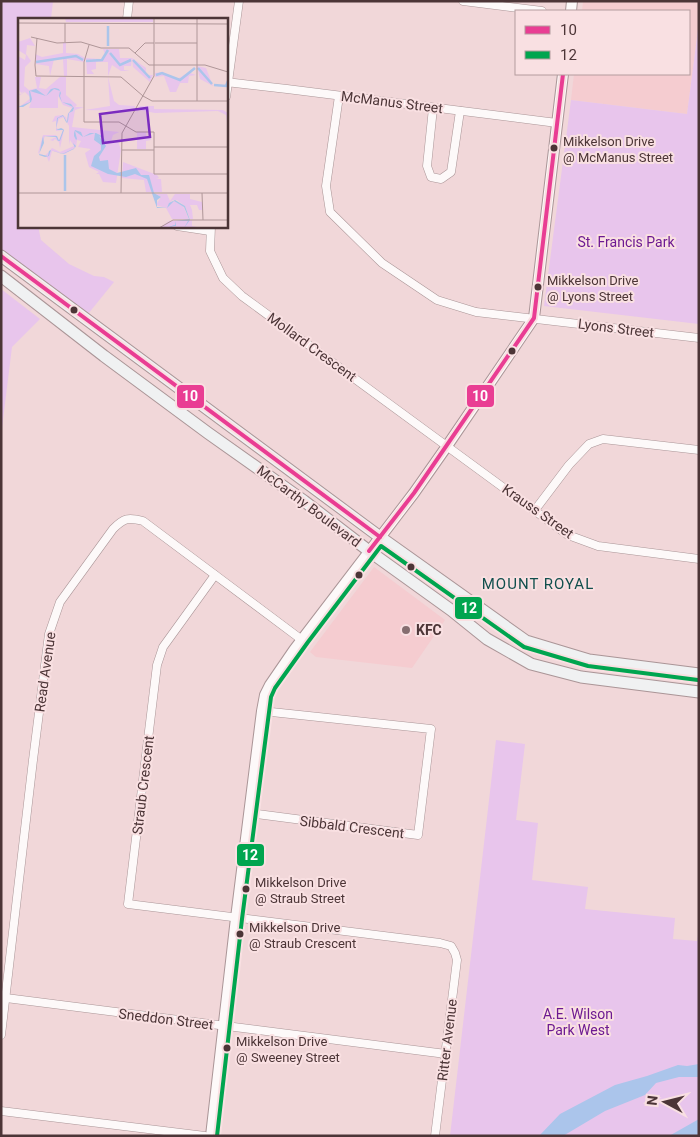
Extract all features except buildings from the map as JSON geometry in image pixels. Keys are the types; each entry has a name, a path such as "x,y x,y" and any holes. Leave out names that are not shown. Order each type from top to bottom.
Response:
{"main road":[{"name":"McCarthy Boulevard","path":"1,256 380,537 526,641 589,660 699,674"},
{"name":"McCarthy Boulevard","path":"1,276 208,433 304,501 487,639 530,664 581,677 699,692"}],"street":[{"path":"127,18 129,1"},
{"path":"228,75 239,1"},
{"path":"463,1 534,10"},
{"path":"211,1136 236,918 265,694 302,640 447,446 534,318 563,75"},
{"name":"McManus Street","path":"228,82 557,123"},
{"name":"Lyons Street","path":"339,96 326,186 330,212 382,263 436,300 476,312 699,338"},
{"path":"433,108 427,166 431,178 441,179 451,172 460,111"},
{"name":"Mollard Crescent","path":"210,229 210,251 223,278 242,296 447,446"},
{"path":"535,510 569,465 589,444 603,439 699,450"},
{"name":"Krauss Street","path":"447,446 568,535 598,546 699,559"},
{"name":"Read Avenue","path":"1,1035 49,634 60,602 113,528 121,520 133,518 143,521 302,640"},
{"name":"Straub Crescent","path":"215,574 163,648 157,665 128,904 236,918"},
{"name":"Sibbald Crescent","path":"249,814 418,835 431,729 262,711"},
{"name":"Ritter Avenue","path":"236,918 421,940 451,946 457,960 435,1136"},
{"name":"Sneddon Street","path":"6,998 446,1054"},
{"path":"1,1110 205,1136"}],"shaded area":[{"path":"583,1 699,1 699,22 687,114 571,100 574,75 690,75 690,10 582,10"},
{"path":"374,567 445,620 412,668 316,657 310,652"}],"green space":[{"path":"1,1 53,1 51,18 18,18 18,228 38,228 41,240 69,264 94,276 104,277 114,282 88,314 1,250"},
{"name":"St. Francis Park","path":"699,22 699,324 544,306 571,100 687,114"},
{"path":"1,289 40,319 12,347 1,436"},
{"name":"A.E. Wilson Park West","path":"496,740 525,744 516,820 538,823 532,880 588,887 585,909 675,918 673,939 697,941 699,929 699,1136 450,1136"}],"water":[{"path":"699,1064 699,1077 679,1077 656,1083 645,1095 605,1111 563,1136 539,1136 560,1114 615,1085 678,1065"},
{"path":"699,1119 699,1136 669,1136"}],"transit line":[{"name":"10","path":"369,551 414,493 534,318 563,75"},
{"name":"10","path":"1,256 380,537"},
{"name":"12","path":"217,1136 242,919 271,697 275,688 308,642 381,546 524,647 588,666 698,680"}],"place":[{"name":"Mikkelson Drive @ McManus Street","path":"554,148"},
{"name":"Mikkelson Drive @ Lyons Street","path":"538,287"},
{"name":"KFC","path":"406,630"},
{"name":"Mikkelson Drive @ Straub Street","path":"246,889"},
{"name":"Mikkelson Drive @ Straub Crescent","path":"240,934"},
{"name":"Mikkelson Drive @ Sweeney Street","path":"227,1048"}],"district":[{"name":"MOUNT ROYAL","path":"538,584"}]}
